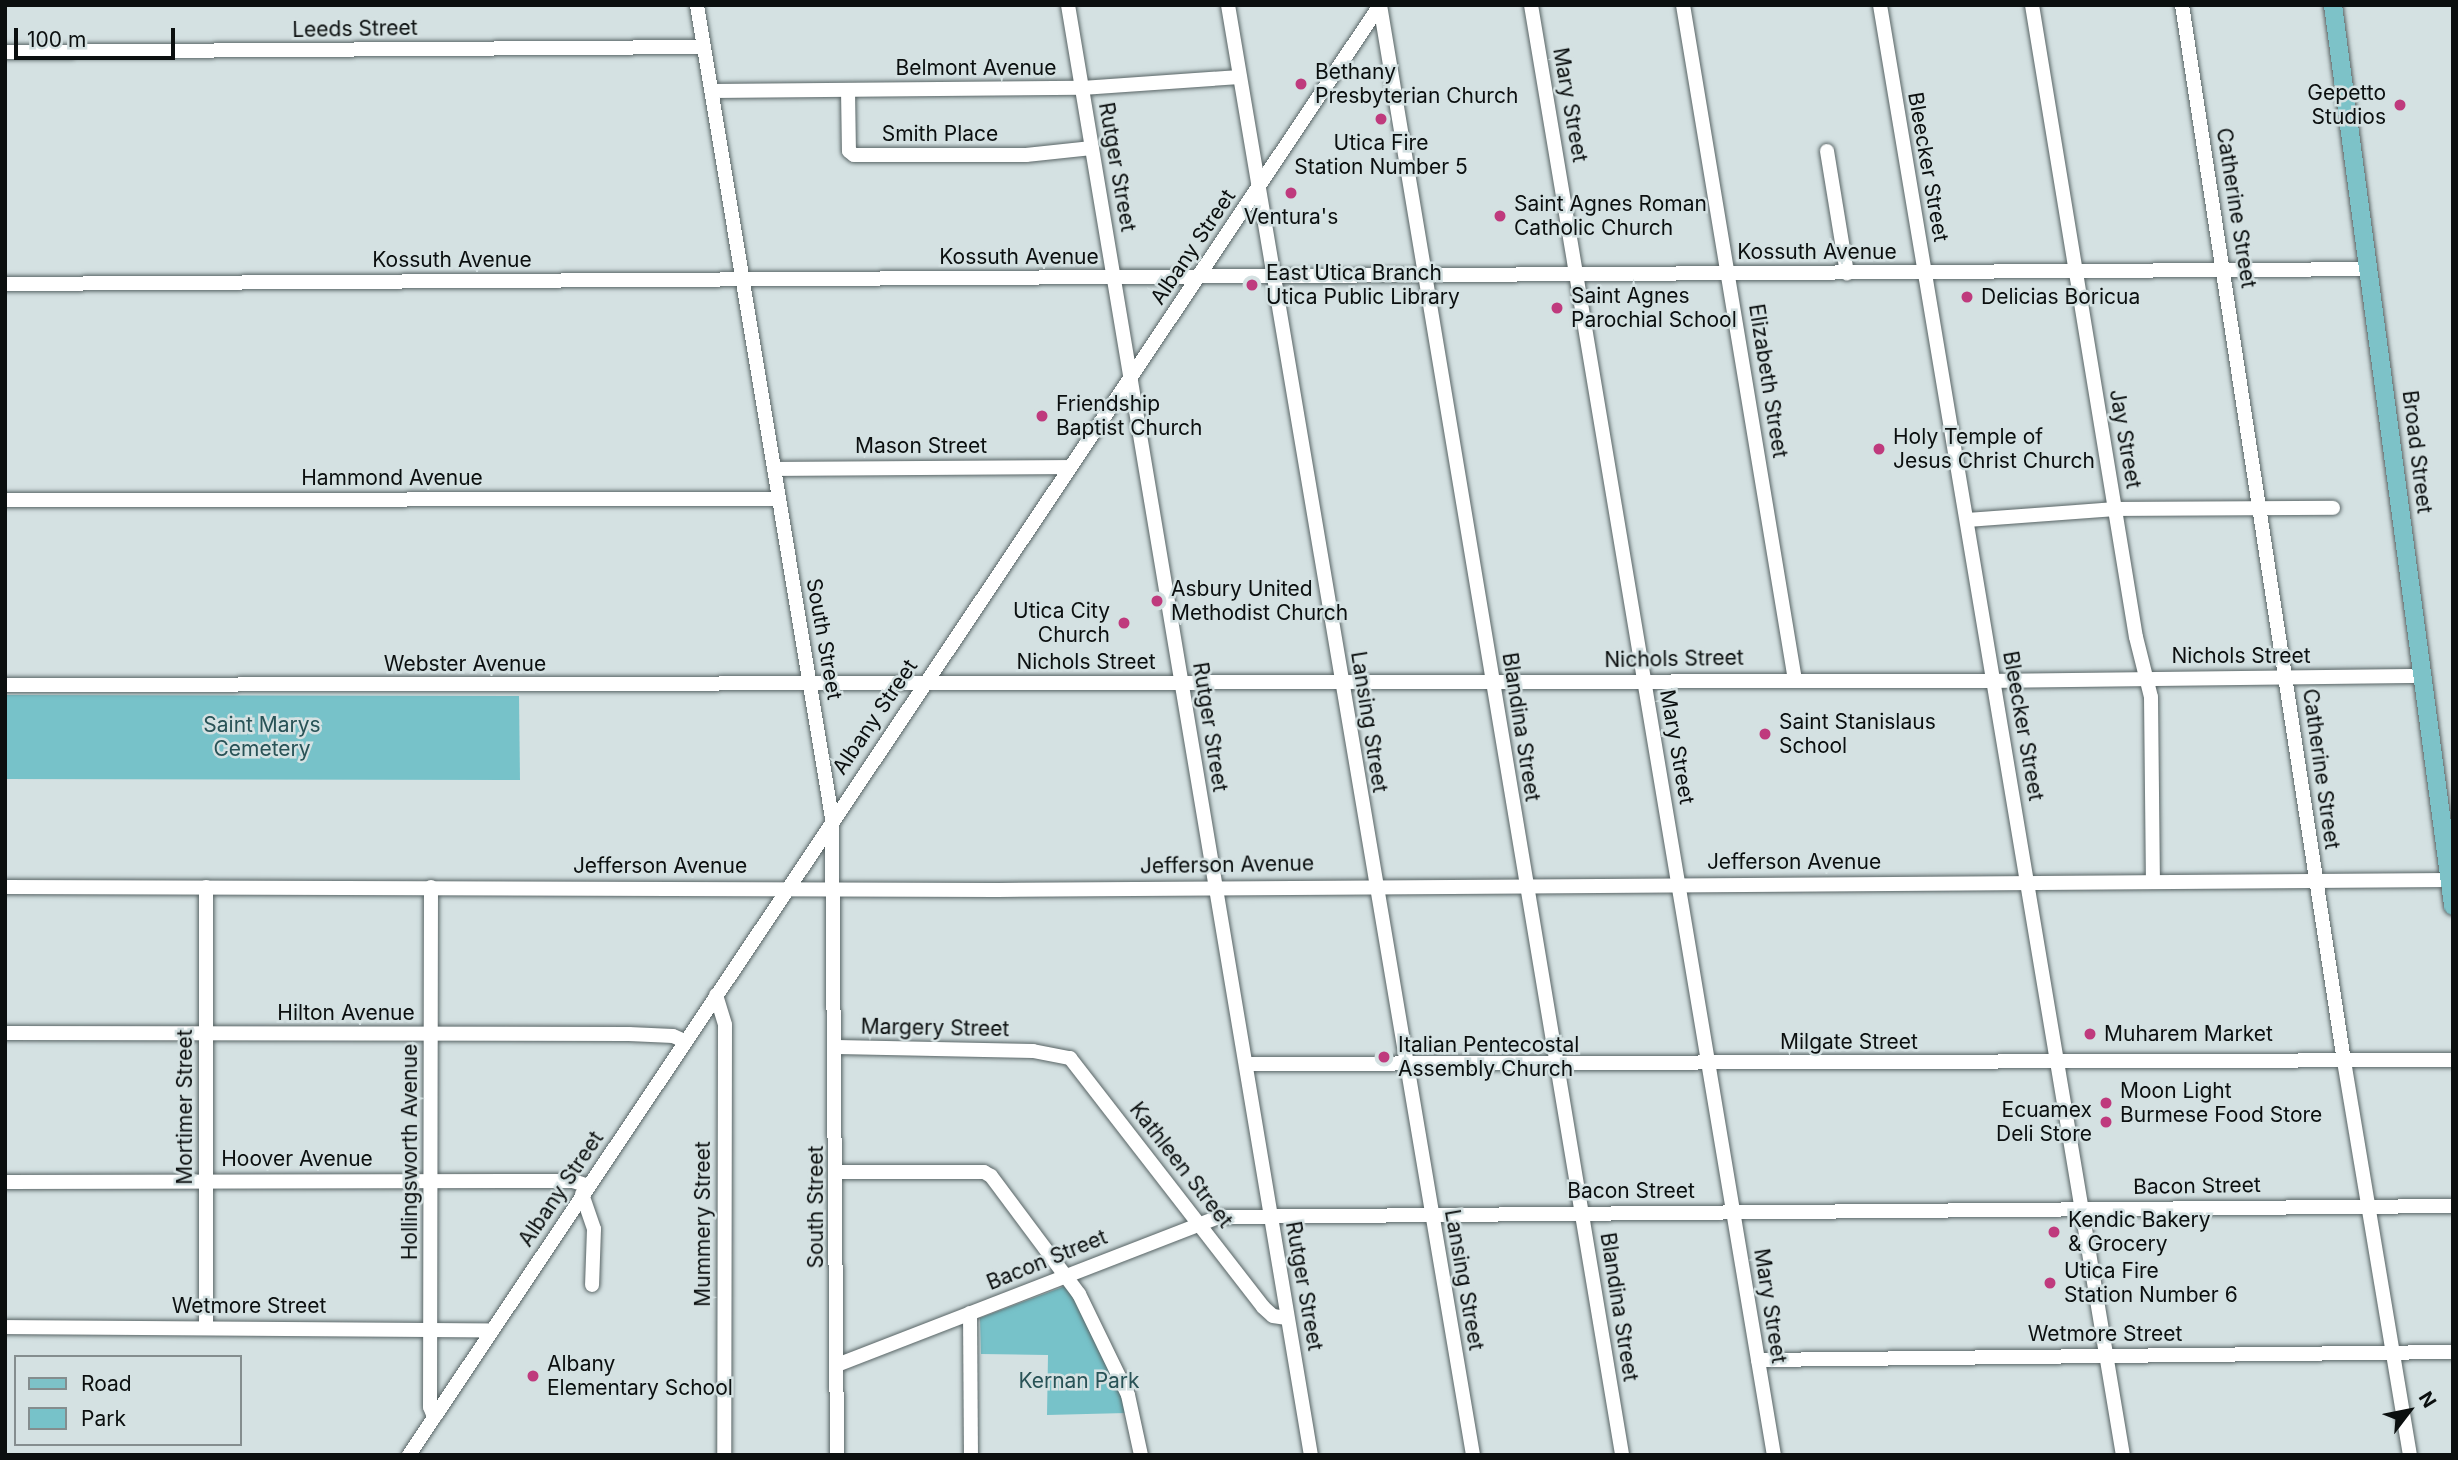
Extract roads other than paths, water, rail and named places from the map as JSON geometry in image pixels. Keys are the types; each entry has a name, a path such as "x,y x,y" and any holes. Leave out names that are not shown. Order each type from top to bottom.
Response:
{"main road":[{"name":"Broad Street","path":"2333,5 2453,906"}],"street":[{"name":"South Street","path":"697,5 832,818 837,1047 837,1455"},
{"name":"Rutger Street","path":"1068,5 1311,1455"},
{"name":"Lansing Street","path":"1228,5 1374,885 1474,1455"},
{"name":"Albany Street","path":"409,1455 832,818 1380,5"},
{"name":"Blandina Street","path":"1380,5 1622,1455"},
{"name":"Mary Street","path":"1531,5 1774,1455"},
{"name":"Elizabeth Street","path":"1683,5 1795,680"},
{"name":"Bleecker Street","path":"1880,5 2123,1455"},
{"name":"Jay Street","path":"2032,5 2136,637 2148,678 2153,882"},
{"name":"Catherine Street","path":"2182,5 2262,507 2344,1061 2410,1455"},
{"name":"Leeds Street","path":"5,52 704,47"},
{"name":"Belmont Avenue","path":"712,91 1082,88 1240,76"},
{"name":"Smith Place","path":"848,90 849,150 854,155 1026,155 1092,148"},
{"path":"1827,151 1847,273"},
{"name":"Kossuth Avenue","path":"5,284 2368,269"},
{"name":"Mason Street","path":"774,470 1069,467"},
{"name":"Hammond Avenue","path":"5,500 779,499"},
{"path":"1967,520 2116,509 2333,508"},
{"name":"Nichols Street","path":"924,682 1994,681 2424,676"},
{"name":"Webster Avenue","path":"5,685 924,682"},
{"name":"Jefferson Avenue","path":"5,887 835,887 998,890 1215,886 2449,880"},
{"name":"Mortimer Street","path":"206,887 206,1327"},
{"name":"Hollingsworth Avenue","path":"431,887 430,1406 434,1416"},
{"name":"Mummery Street","path":"716,995 722,1004 724,1025 724,1455"},
{"name":"Hilton Avenue","path":"5,1033 629,1034 673,1036 685,1041"},
{"name":"Margery Street","path":"837,1047 1033,1051"},
{"name":"Kathleen Street","path":"1033,1051 1070,1058 1263,1307 1273,1316 1287,1318"},
{"name":"Milgate Street","path":"1246,1064 2453,1060"},
{"path":"836,1172 984,1172 992,1176 1066,1275 1128,1395 1141,1455"},
{"name":"Hoover Avenue","path":"5,1182 573,1181 585,1190"},
{"path":"585,1190 594,1229 592,1285"},
{"name":"Bacon Street","path":"837,1365 1198,1222 1219,1217 1431,1213 2453,1206"},
{"path":"970,1313 971,1455"},
{"name":"Wetmore Street","path":"5,1327 430,1327 492,1330"},
{"name":"Wetmore Street","path":"1758,1360 2453,1352"}],"place":[{"name":"Bethany Presbyterian Church","path":"1301,84"},
{"name":"Gepetto Studios","path":"2400,105"},
{"name":"Utica Fire Station Number 5","path":"1381,119"},
{"name":"Ventura's","path":"1291,193"},
{"name":"Saint Agnes Roman Catholic Church","path":"1500,216"},
{"name":"East Utica Branch Utica Public Library","path":"1252,285"},
{"name":"Delicias Boricua","path":"1967,297"},
{"name":"Saint Agnes Parochial School","path":"1557,308"},
{"name":"Friendship Baptist Church","path":"1042,416"},
{"name":"Holy Temple of Jesus Christ Church","path":"1879,449"},
{"name":"Asbury United Methodist Church","path":"1157,601"},
{"name":"Utica City Church","path":"1124,623"},
{"name":"Saint Stanislaus School","path":"1765,734"},
{"name":"Muharem Market","path":"2090,1034"},
{"name":"Italian Pentecostal Assembly Church","path":"1384,1057"},
{"name":"Moon Light Burmese Food Store","path":"2106,1103"},
{"name":"Ecuamex Deli Store","path":"2106,1122"},
{"name":"Kendic Bakery & Grocery","path":"2054,1232"},
{"name":"Utica Fire Station Number 6","path":"2050,1283"},
{"name":"Albany Elementary School","path":"533,1376"}],"park label":[{"name":"Saint Marys Cemetery","path":"262,737"},
{"name":"Kernan Park","path":"1079,1381"}]}
